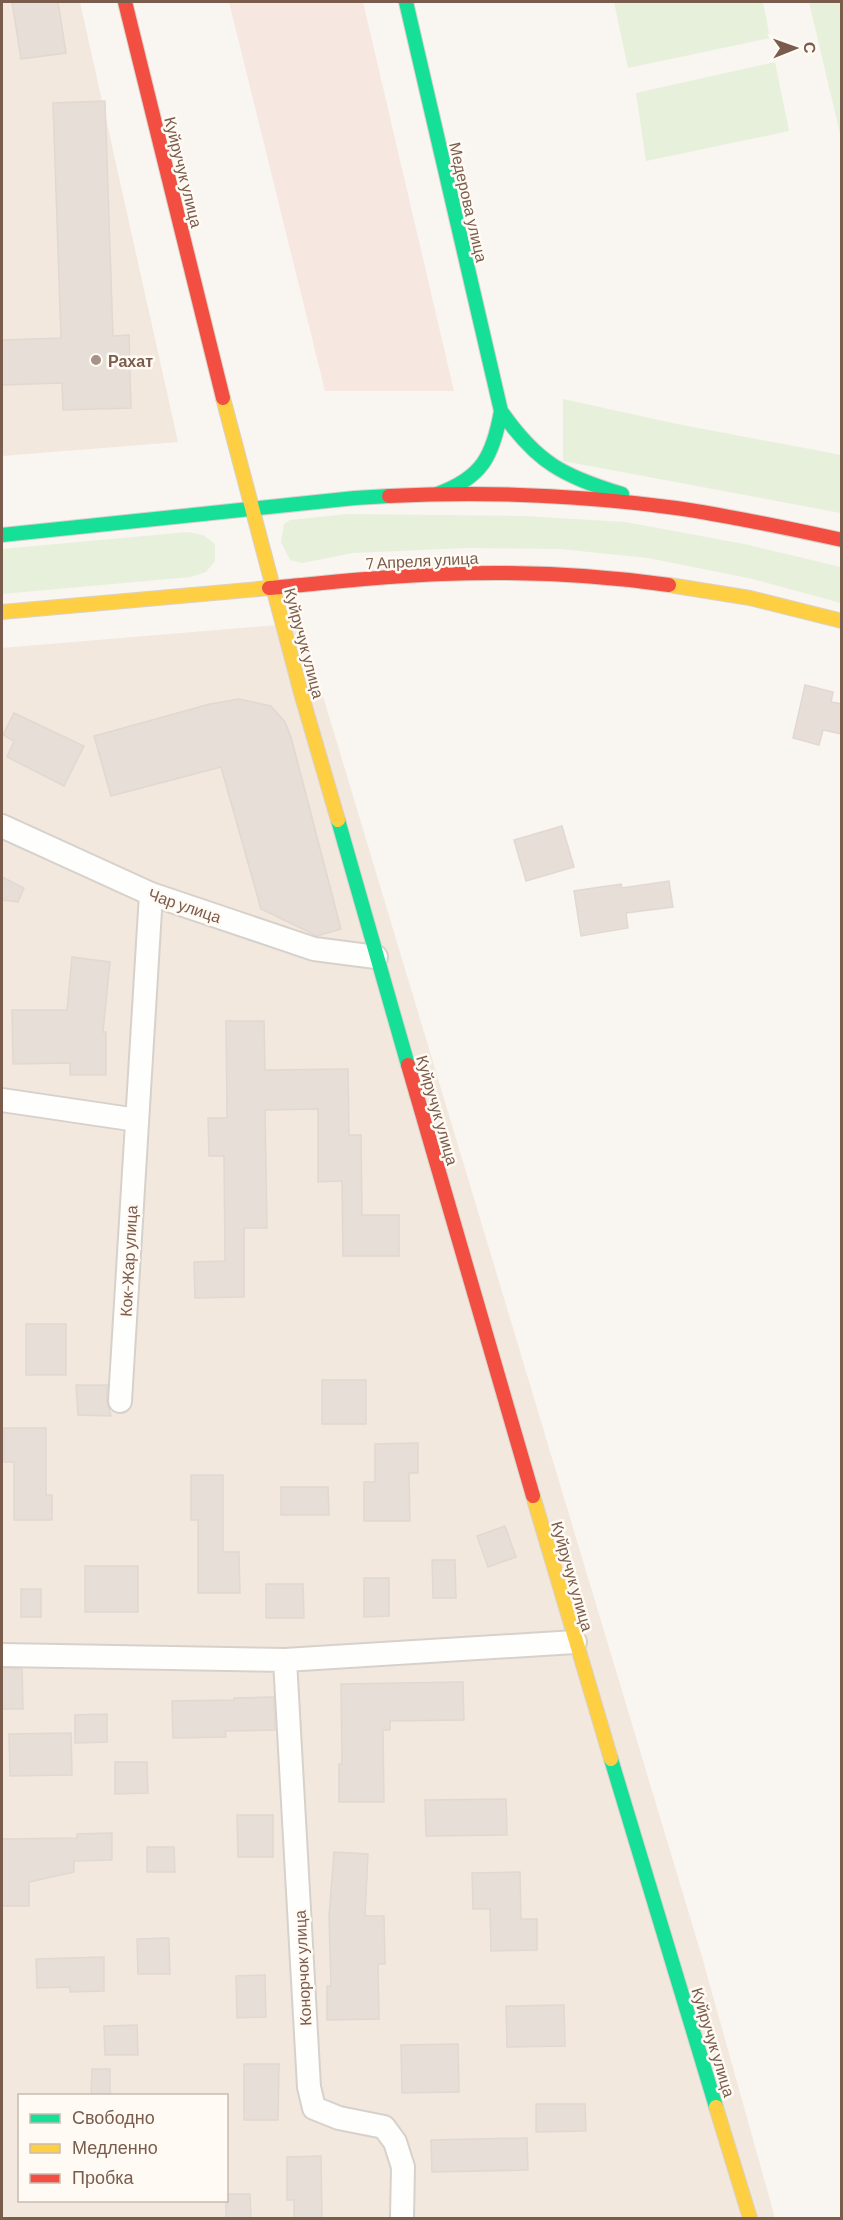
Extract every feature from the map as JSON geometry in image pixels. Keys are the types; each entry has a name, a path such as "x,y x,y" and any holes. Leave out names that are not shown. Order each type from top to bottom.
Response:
{"main road":[{"name":"Куйручук улица","path":"125,2 252,510 376,957 575,1642 750,2218"},
{"name":"Медерова улица","path":"406,2 501,411 530,450 554,470 582,482 661,506"},
{"name":"Медерова улица","path":"438,494 460,486 478,473 490,453 498,431 501,411"},
{"path":"2,535 355,498 438,494 595,499 661,506 744,519 842,540"},
{"name":"7 Апреля улица","path":"2,612 375,578 465,573 551,574 658,584 741,597 842,621"}],"street":[{"name":"Чар улица","path":"2,826 151,894 314,950 376,957"},
{"name":"Кок-Жар улица","path":"120,1401 151,894"},
{"path":"2,1100 137,1120"},
{"path":"2,1654 285,1659 575,1642"},
{"name":"Конорчок улица","path":"285,1659 309,2087 314,2108 339,2118 384,2127 395,2142 403,2168 402,2218"}],"shaded area":[{"path":"2,2 80,2 178,442 2,456"},
{"path":"229,2 363,2 454,391 325,391"},
{"path":"301,623 702,1957 775,2218 2,2218 2,648"}],"green space":[{"path":"614,2 763,2 770,38 628,68"},
{"path":"809,2 841,2 841,138"},
{"path":"775,62 789,131 646,161 636,93"},
{"path":"563,399 677,424 841,455 841,513 563,461"},
{"path":"348,514 524,516 625,522 744,544 841,567 841,603 753,579 648,558 560,549 467,548 353,553 302,563 290,560 281,542 284,524 290,520"},
{"path":"188,532 203,535 215,544 215,561 206,572 191,577 2,594 2,549"}],"building":[{"path":"12,2 58,2 66,53 21,59"},
{"path":"105,101 113,336 129,335 131,408 63,410 62,383 2,385 2,340 61,338 53,103"},
{"path":"805,685 833,692 831,702 842,704 842,734 823,730 819,745 793,738"},
{"path":"239,699 271,706 285,722 291,737 341,929 317,936 261,909 221,767 111,796 94,736 210,704"},
{"path":"14,713 84,746 64,786 7,757 14,741 3,735"},
{"path":"562,826 574,867 526,881 514,840"},
{"path":"2,877 24,888 18,902 2,900"},
{"path":"669,881 673,907 626,913 628,928 581,936 574,891 621,884 622,888"},
{"path":"72,957 110,962 103,1032 106,1032 106,1075 70,1075 70,1063 13,1064 12,1010 67,1010"},
{"path":"226,1021 264,1021 265,1070 348,1069 349,1135 361,1135 362,1215 399,1215 399,1256 343,1256 342,1181 318,1182 318,1109 265,1110 267,1228 244,1228 244,1297 195,1298 194,1262 225,1261 224,1156 209,1156 208,1118 227,1118"},
{"path":"26,1324 66,1324 66,1375 26,1375"},
{"path":"322,1380 366,1380 366,1424 322,1424"},
{"path":"76,1385 107,1385 107,1401 111,1416 78,1415"},
{"path":"4,1428 46,1428 46,1495 52,1495 52,1520 14,1520 14,1462 4,1462"},
{"path":"418,1443 418,1473 409,1473 410,1521 364,1521 364,1482 375,1482 375,1444"},
{"path":"191,1475 223,1475 223,1552 239,1552 240,1593 198,1593 198,1520 191,1520"},
{"path":"281,1487 328,1487 329,1515 281,1515"},
{"path":"505,1526 516,1557 488,1567 477,1536"},
{"path":"432,1560 455,1560 456,1598 433,1598"},
{"path":"85,1566 138,1566 138,1612 85,1612"},
{"path":"364,1578 389,1578 389,1616 364,1617"},
{"path":"266,1584 303,1584 304,1618 266,1618"},
{"path":"21,1589 41,1589 41,1617 21,1617"},
{"path":"2,1668 22,1669 23,1709 2,1709"},
{"path":"463,1682 464,1720 390,1721 390,1730 383,1730 384,1802 339,1802 339,1764 342,1764 341,1684"},
{"path":"274,1697 275,1730 225,1731 226,1737 173,1738 172,1701"},
{"path":"107,1714 107,1742 75,1743 75,1715"},
{"path":"71,1733 72,1775 10,1776 9,1734"},
{"path":"115,1762 147,1762 148,1793 115,1794"},
{"path":"506,1799 507,1835 426,1836 425,1800"},
{"path":"237,1815 273,1815 273,1857 238,1857"},
{"path":"112,1833 112,1860 74,1861 74,1872 29,1882 29,1906 2,1906 2,1839 77,1838 77,1834"},
{"path":"147,1847 174,1847 175,1872 147,1872"},
{"path":"334,1852 368,1854 365,1916 384,1916 385,1964 378,1964 379,2019 327,2020 327,1986 331,1986 329,1917"},
{"path":"520,1872 521,1919 537,1919 537,1950 491,1951 490,1909 473,1909 472,1873"},
{"path":"169,1938 170,1974 138,1974 137,1939"},
{"path":"104,1957 104,1991 70,1992 70,1987 37,1988 36,1959"},
{"path":"265,1975 266,2017 237,2018 236,1976"},
{"path":"564,2005 565,2046 507,2047 506,2006"},
{"path":"137,2025 138,2055 105,2055 104,2026"},
{"path":"458,2044 459,2092 402,2093 401,2045"},
{"path":"244,2064 279,2064 278,2120 244,2120"},
{"path":"92,2069 110,2069 110,2094 91,2094"},
{"path":"536,2104 585,2104 586,2131 536,2132"},
{"path":"527,2138 528,2170 432,2172 431,2140"},
{"path":"321,2156 322,2218 294,2218 294,2200 287,2200 287,2157"},
{"path":"228,2194 250,2194 251,2218 226,2218"}],"traffic: fast":[{"path":"406,2 501,411 527,443 553,465 583,481 622,494"},
{"path":"437,494 465,481 483,463 494,441 501,411"},
{"path":"2,535 389,496"},
{"path":"338,820 408,1065"},
{"path":"611,1759 716,2107"}],"traffic: slow":[{"path":"223,398 301,693 338,820"},
{"path":"669,585 750,598 842,621"},
{"path":"2,612 269,588"},
{"path":"533,1496 611,1759"},
{"path":"716,2107 750,2218"}],"traffic: jam":[{"path":"125,2 223,398"},
{"path":"389,496 497,494 604,500 718,515 842,540"},
{"path":"269,588 398,576 498,573 584,576 669,585"},
{"path":"408,1065 533,1496"}],"place":[{"name":"Рахат","path":"96,360"}]}
